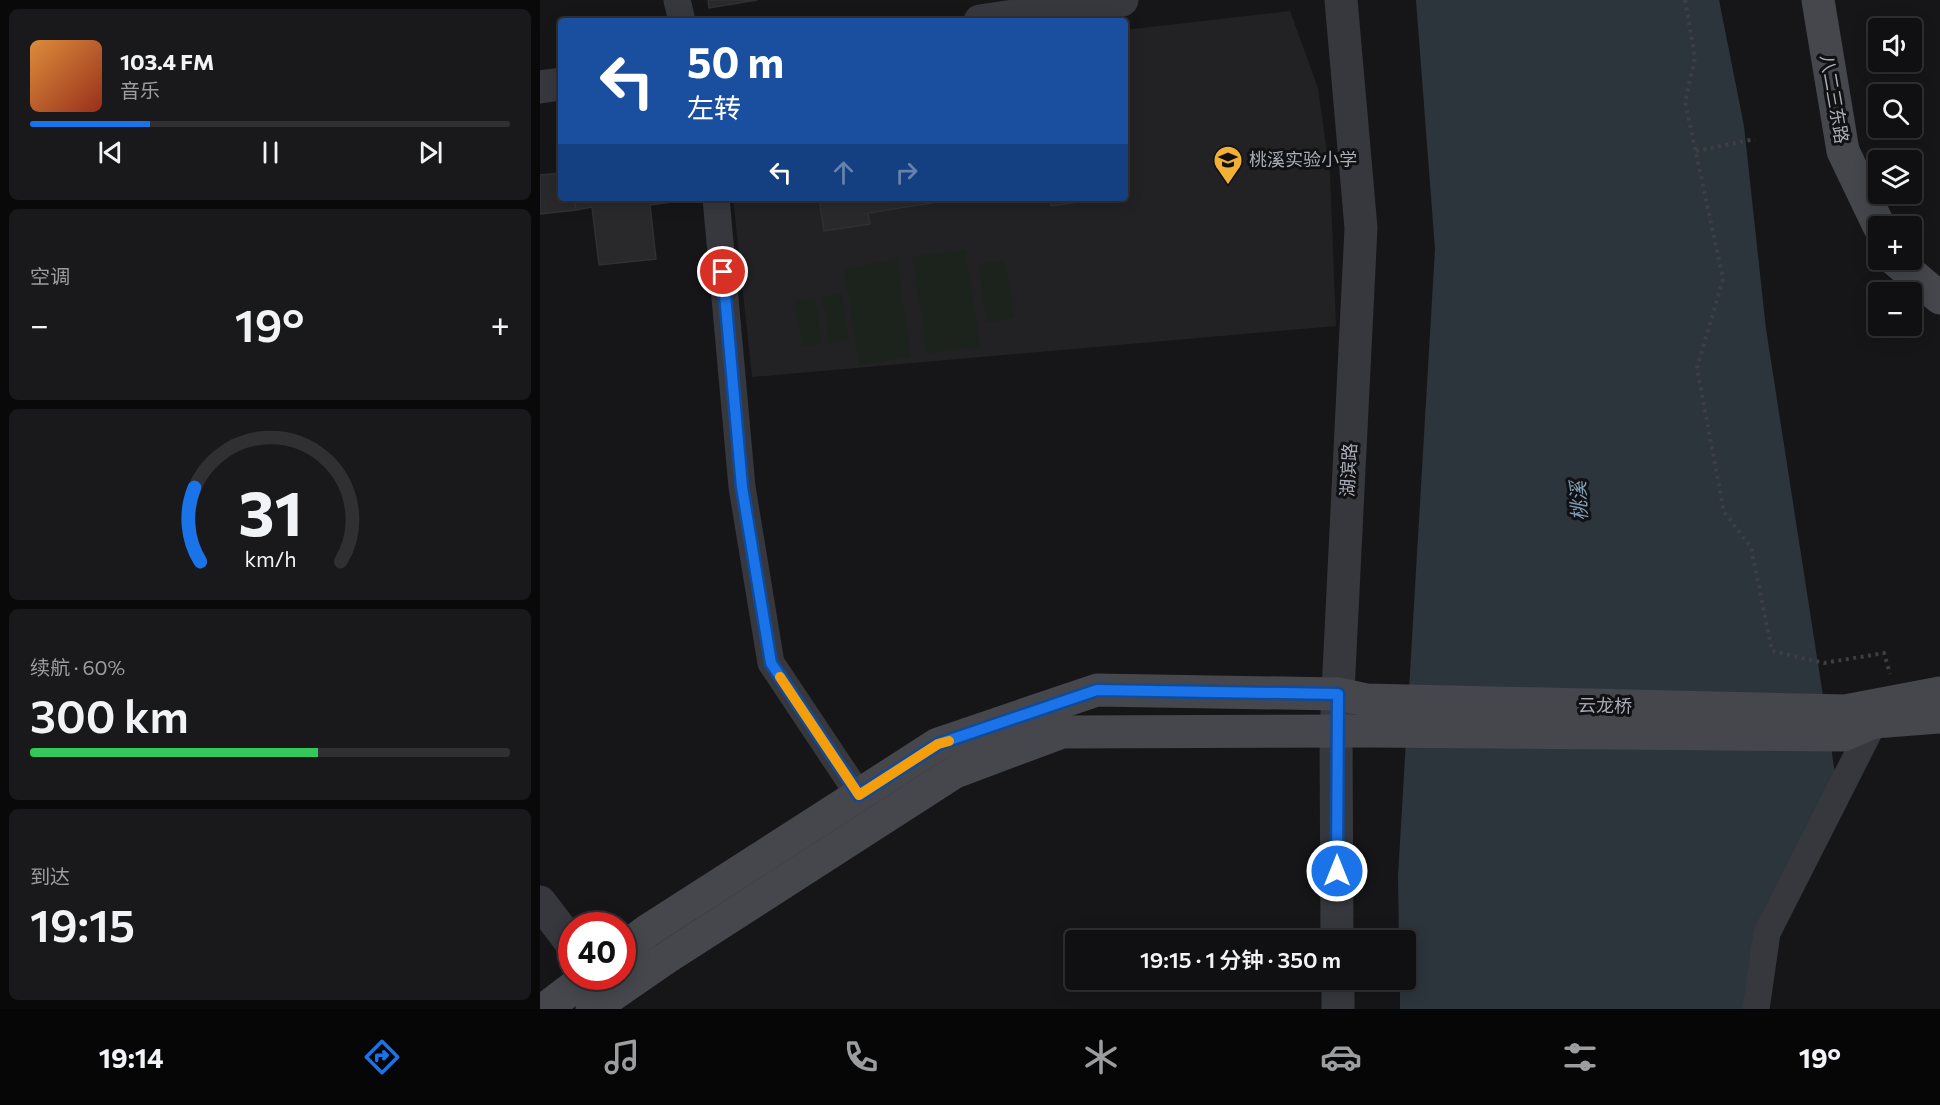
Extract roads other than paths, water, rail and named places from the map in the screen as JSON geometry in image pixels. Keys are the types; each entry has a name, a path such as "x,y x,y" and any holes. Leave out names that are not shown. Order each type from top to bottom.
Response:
{"main road":[{"name":"八二三东路","path":"1818,0 1843,151 1874,216"},
{"path":"1907,270 1940,298"},
{"path":"636,939 938,744 1097,690 1352,714"},
{"path":"1864,717 1940,693"},
{"name":"云龙桥","path":"1352,714 1864,717"},
{"path":"545,1009 601,993 955,772 1062,732 1352,714"},
{"path":"1864,717 1940,717"}],"street":[{"path":"676,0 681,18"},
{"path":"989,18 1020,7 1122,0"},
{"name":"湖滨路","path":"1338,930 1352,714 1361,228 1341,0"},
{"path":"540,87 558,84"},
{"path":"716,201 742,487 771,663 859,795"},
{"path":"1756,1009 1767,933 1864,717"},
{"path":"540,902 558,926"},
{"path":"1338,990 1338,1009"}],"water":[{"name":"桃溪","path":"1416,0 1719,0 1744,126 1766,329 1835,773 1745,1009 1400,1009 1400,990 1416,990 1416,930 1399,930 1398,876 1435,249"}],"place":[{"name":"桃溪实验小学","path":"1228,186"}]}
